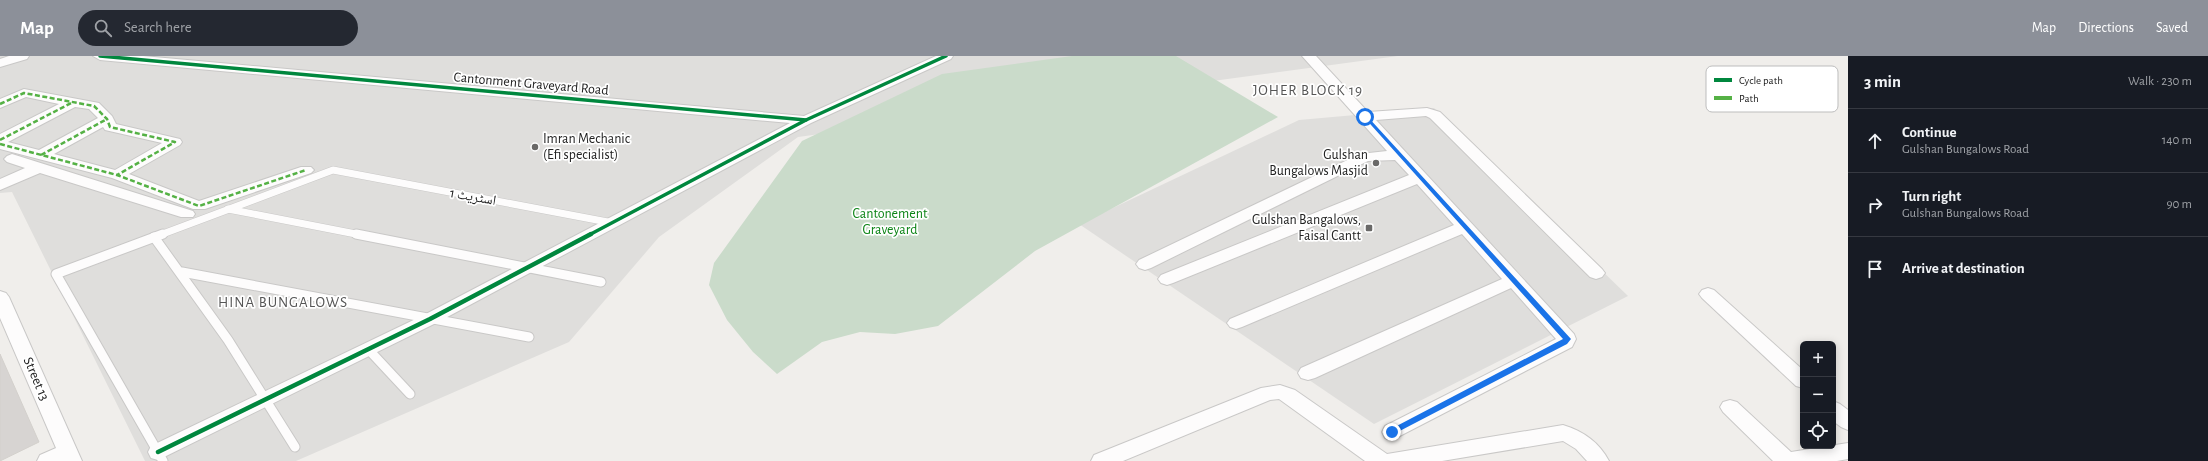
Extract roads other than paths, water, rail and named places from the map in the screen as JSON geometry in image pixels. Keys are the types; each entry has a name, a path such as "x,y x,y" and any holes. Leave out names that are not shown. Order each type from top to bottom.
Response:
{"street":[{"path":"0,63 22,56"},
{"name":"Cantonment Graveyard Road","path":"100,56 806,120 860,97 939,57"},
{"path":"1309,56 1568,339 1565,342 1392,432"},
{"path":"0,104 24,93 94,106 107,118 110,127 175,142 118,175"},
{"path":"0,140 73,102"},
{"path":"1365,117 1427,112 1435,114 1596,274"},
{"path":"0,185 41,161 107,118"},
{"path":"160,456 266,398 430,319 527,269 806,120"},
{"path":"0,144 41,161 187,214"},
{"path":"0,156 41,161 118,175 199,206 306,170"},
{"path":"1146,264 1365,157 1399,156"},
{"path":"1167,279 1419,177"},
{"path":"1236,323 1464,227"},
{"path":"1308,373 1514,280"},
{"path":"1708,294 1800,378"},
{"name":"Street 13","path":"0,297 69,456"},
{"path":"1101,461 1268,393 1280,392 1288,395 1381,461"},
{"path":"1730,407 1788,461 1848,451"},
{"path":"1836,412 1848,422"},
{"path":"1392,461 1563,434 1575,436 1585,444 1599,461"},
{"path":"47,461 69,456"}],"lane":[{"name":"اسٹریٹ 1","path":"228,209 333,170 614,223"},
{"path":"160,456 56,274 228,209 527,269 602,282"},
{"path":"154,236 182,272 266,398 295,447"},
{"path":"182,272 529,337"},
{"path":"368,349 410,394"}],"place":[{"name":"Imran Mechanic (Efi specialist)","path":"535,147"},
{"name":"Gulshan Bungalows Masjid","path":"1376,163"},
{"name":"Gulshan Bangalows, Faisal Cantt","path":"1369,228"}],"district":[{"name":"JOHER BLOCK 19","path":"1308,90"},
{"name":"HINA BUNGALOWS","path":"283,302"}],"park label":[{"name":"Cantonement Graveyard","path":"890,222"}]}
